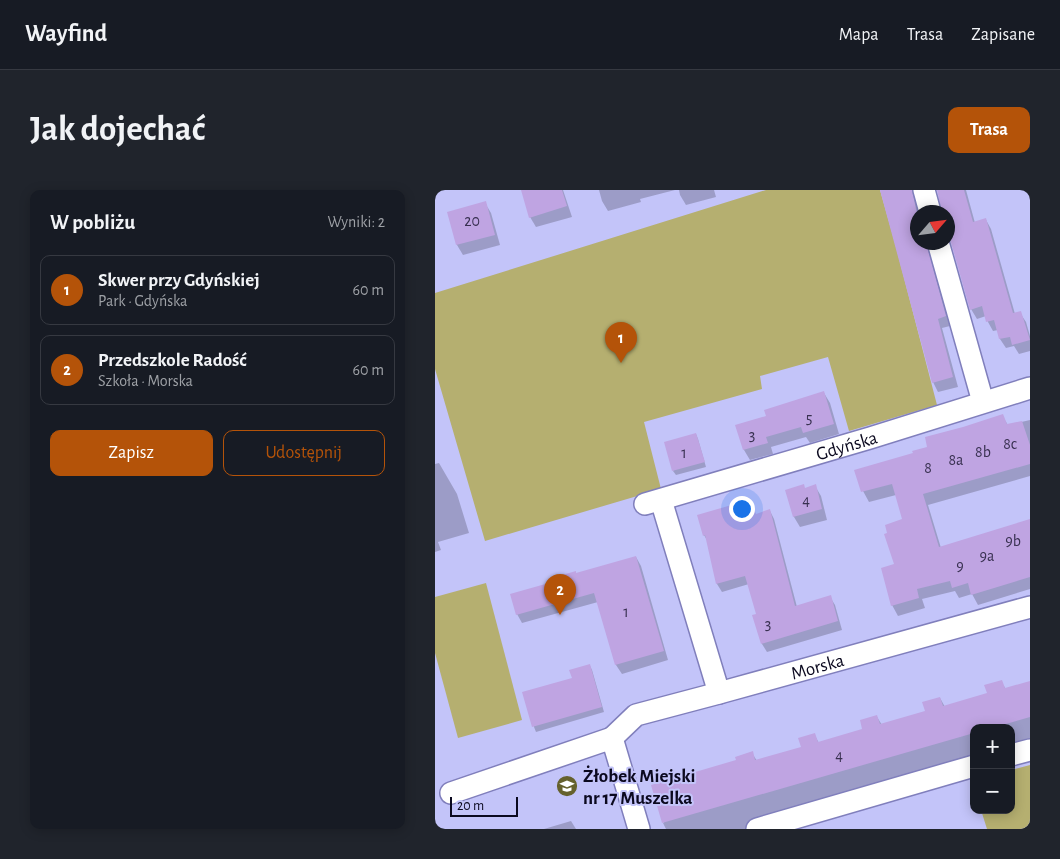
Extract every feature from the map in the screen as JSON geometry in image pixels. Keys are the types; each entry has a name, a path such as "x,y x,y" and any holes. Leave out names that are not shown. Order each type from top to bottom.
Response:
{"street":[{"path":"924,190 928,205"},
{"path":"940,250 983,402"},
{"name":"Gdyńska","path":"719,693 653,502 870,438 1030,388"},
{"name":"Morska","path":"451,793 612,738 636,715 1030,607"},
{"path":"612,738 639,829"},
{"path":"1015,754 1030,750"},
{"path":"769,827 970,767"}],"shaded area":[{"path":"766,190 880,190 937,405 849,431 828,357 760,376 762,389 644,422 661,489 485,541 435,369 435,293"},
{"path":"486,583 522,720 458,738 435,653 435,597"},
{"path":"1030,765 1030,829 987,829 982,814 1015,814 1015,769"}],"building":[{"path":"521,190 562,190 567,206 529,218"},
{"path":"880,190 912,190 915,205 910,205 910,250 928,250 946,316 938,319 953,377 932,383"},
{"path":"937,190 964,190 973,222 986,218 1013,313 1021,311 1030,340 1012,345 1010,337 999,339 994,320 986,322 982,306 970,310 953,250 955,250 955,205 940,205"},
{"path":"486,201 495,235 456,245 447,212"},
{"path":"824,391 834,424 803,433 801,427 766,437 768,443 743,450 735,425 766,416 764,410"},
{"path":"1003,414 1007,424 1022,421 1030,445 1030,464 923,494 939,547 1030,519 1030,577 971,595 968,583 952,588 950,581 917,589 919,598 891,606 881,568 894,564 884,534 887,533 885,525 902,519 892,484 861,492 854,470 913,453 912,451 927,447 925,437"},
{"path":"696,433 705,462 672,471 664,442"},
{"path":"804,484 805,488 816,484 822,509 793,517 785,490"},
{"path":"742,502 745,513 755,511 756,514 770,509 795,606 831,595 838,621 761,644 752,615 756,614 745,576 716,584 705,535 703,536 697,515"},
{"path":"636,556 664,651 615,665 594,593 516,615 510,594 556,581 555,577"},
{"path":"590,664 602,707 532,727 522,692 572,678 569,670"},
{"path":"1002,680 1005,688 1030,681 1030,717 1006,724 970,724 970,734 662,823 651,785 736,760 735,757 753,751 755,760 801,747 798,738 815,733 818,742 862,729 860,720 877,715 880,724 925,711 922,702 940,697 943,706 987,693 984,685"}],"place":[{"name":"Skwer przy Gdyńskiej","path":"621,363"},
{"name":"Przedszkole Radość","path":"560,615"},
{"name":"Żłobek Miejski nr 17 Muszelka","path":"567,786"}]}
